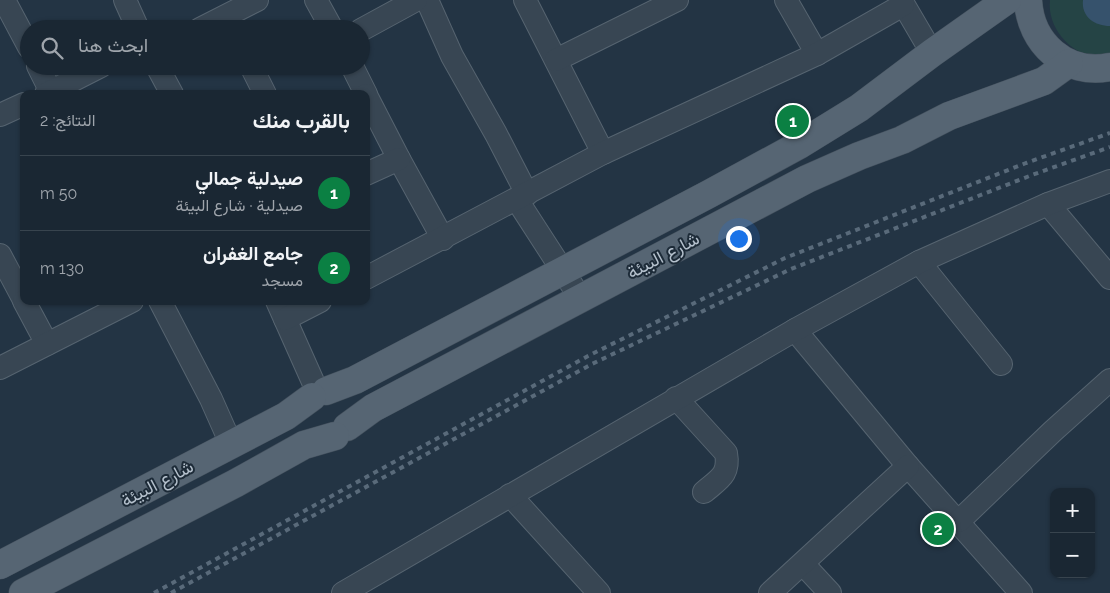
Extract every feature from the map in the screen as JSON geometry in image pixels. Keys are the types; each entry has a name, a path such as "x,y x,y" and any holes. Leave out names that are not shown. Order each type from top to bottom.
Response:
{"main road":[{"name":"شارع البيئة","path":"0,565 286,416 319,394 354,380 799,145 859,108 1007,0"},
{"path":"1028,0 1029,14 1033,27 1048,49 1070,63 1088,68 1110,67"},
{"name":"شارع البيئة","path":"23,593 236,483 304,445 341,432 373,408 807,179 859,156 902,140 950,116 1044,81 1070,63"},
{"path":"526,289 541,320"},
{"path":"333,391 341,394 350,405 352,413 341,432 320,435 309,426 306,411 319,394 333,391"}],"street":[{"path":"4,0 20,30"},
{"path":"125,0 134,20"},
{"path":"232,20 257,0"},
{"path":"316,0 327,20"},
{"path":"370,25 416,0"},
{"path":"427,0 452,56 496,134 522,197 562,270 581,299"},
{"path":"525,0 603,153"},
{"path":"556,60 678,0"},
{"path":"786,0 817,54"},
{"path":"370,276 603,153 817,54 902,3 932,53"},
{"path":"42,75 49,90"},
{"path":"56,90 84,75"},
{"path":"162,75 170,90"},
{"path":"256,75 263,90"},
{"path":"356,75 364,90"},
{"path":"370,102 443,239"},
{"path":"0,115 20,106"},
{"path":"370,172 399,159"},
{"path":"343,593 676,398 919,262 1048,204 1110,181"},
{"path":"1048,204 1110,278"},
{"path":"0,255 20,293"},
{"path":"919,262 1001,364"},
{"path":"26,305 47,344"},
{"path":"0,368 124,305"},
{"path":"162,305 211,399 231,444"},
{"path":"303,305 281,310 319,394"},
{"path":"795,330 908,466 1021,593"},
{"path":"959,522 1052,431 1110,380"},
{"path":"676,398 726,453 728,464 725,474 704,492"},
{"path":"770,593 908,466"},
{"path":"510,495 599,593"},
{"path":"803,564 830,593"}],"green space":[{"path":"1050,0 1110,0 1110,57 1096,57 1085,54 1068,44 1056,29 1052,20"}],"water":[{"path":"1083,0 1110,0 1110,26 1104,26 1090,19 1084,11"}],"railway":[{"path":"154,593 588,356 785,258 1026,163 1110,133"},
{"path":"171,593 592,364 791,269 1032,175 1110,147"}],"place":[{"name":"صيدلية جمالي","path":"793,121"},
{"name":"جامع الغفران","path":"938,529"}]}
